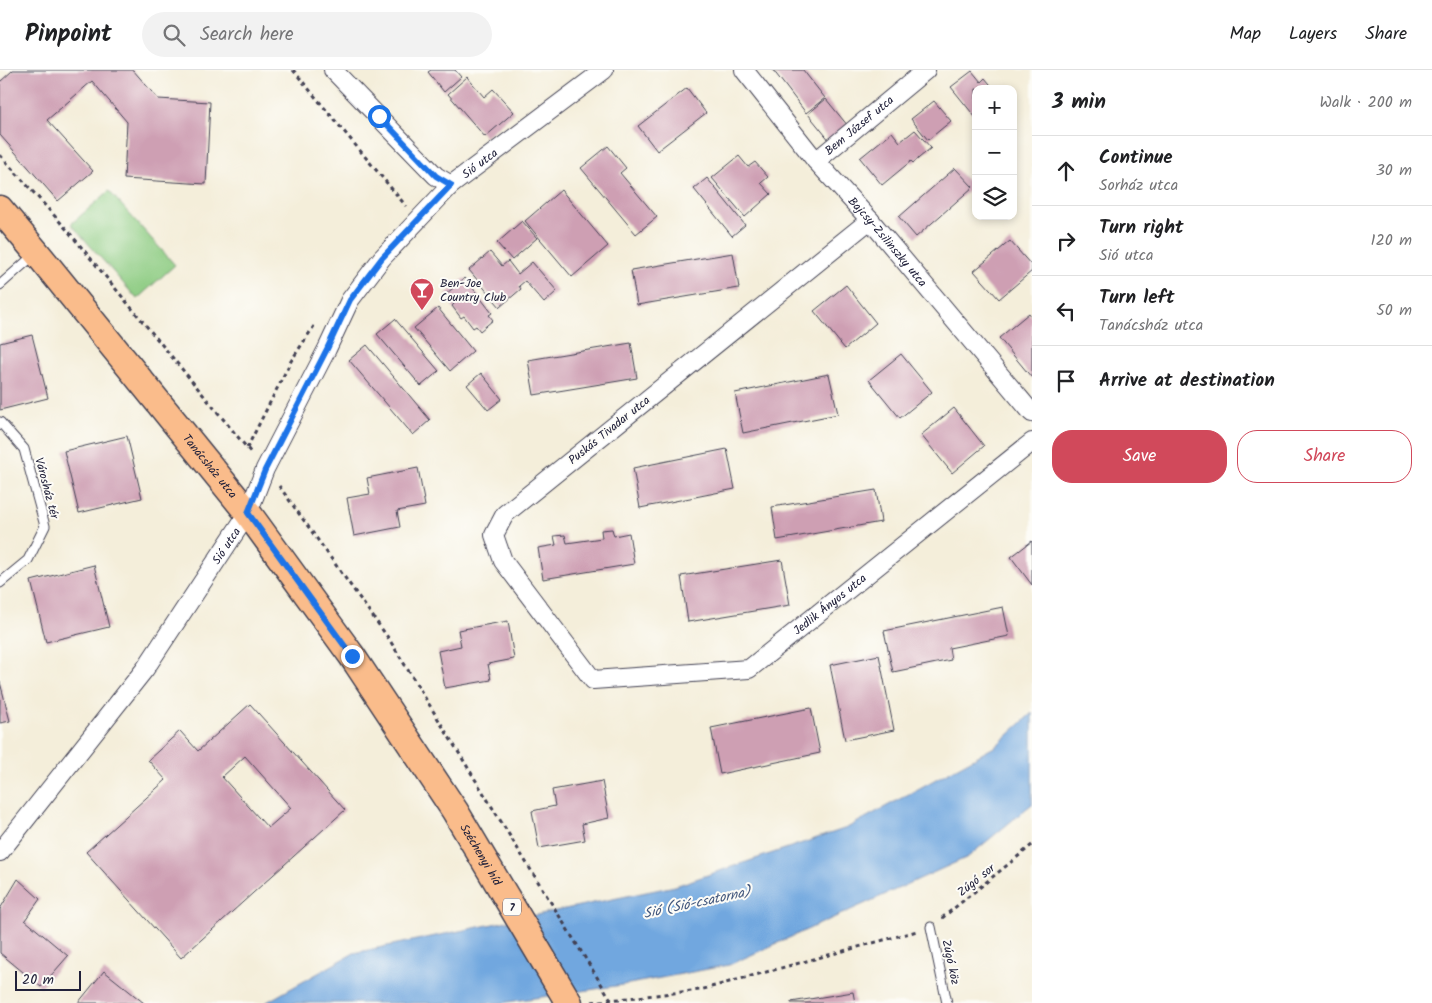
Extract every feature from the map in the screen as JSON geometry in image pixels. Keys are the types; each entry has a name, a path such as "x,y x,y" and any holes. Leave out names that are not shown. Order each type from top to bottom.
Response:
{"main road":[{"name":"Tanácsház utca","path":"0,209 38,252 248,513 352,656 455,811"},
{"name":"Széchenyi híd","path":"455,811 580,1002"}],"street":[{"path":"333,70 436,176 451,185"},
{"name":"Sió utca","path":"0,852 145,669 248,513 265,470 350,300 382,258 451,185 604,70"},
{"name":"Bajcsy-Zsilinszky utca","path":"744,70 816,160 870,220 1032,413"},
{"name":"Bem József utca","path":"816,160 926,70"},
{"name":"Puskás Tivadar utca","path":"593,680 503,561 494,535 505,514 870,220"},
{"name":"Jedlik Ányos utca","path":"593,680 749,669 1032,442"}],"lane":[{"path":"0,285 38,252"},
{"name":"Városház tér","path":"0,422 24,449 45,526 28,560 0,583"},
{"name":"Zúgó köz","path":"931,928 947,1003"}],"path":[{"path":"293,70 412,213"},
{"path":"247,448 291,361 315,324"},
{"path":"508,833 612,1003"},
{"name":"Zúgó sor","path":"931,928 1032,845"},
{"path":"580,1002 700,990 931,928"}],"green space":[{"path":"109,191 175,265 137,299 71,224"}],"water":[{"name":"Sió (Sió-csatorna)","path":"1032,713 1032,804 968,857 729,965 629,984 501,1003 265,1003 354,953 675,886 847,828 996,746"}],"building":[{"path":"13,70 133,70 158,99 210,102 206,184 124,179 127,122 92,81 47,120 93,171 58,201 0,135 0,82"},
{"path":"431,70 455,70 461,77 444,92 428,72"},
{"path":"773,70 803,70 825,98 806,113"},
{"path":"972,71 981,82 985,78 991,85 972,85 972,113 951,87"},
{"path":"467,77 484,97 493,89 514,112 485,137 448,94"},
{"path":"687,88 706,113 657,151 638,126"},
{"path":"826,99 848,126 830,141 808,114"},
{"path":"934,101 951,121 928,140 911,119"},
{"path":"915,130 931,148 913,163 911,161 882,185 860,158 892,132 900,142"},
{"path":"608,146 626,168 620,173 657,217 636,234 581,168"},
{"path":"739,156 748,167 755,162 768,177 761,183 771,194 745,217 712,178"},
{"path":"955,168 972,186 916,237 899,217"},
{"path":"707,178 745,225 732,236 694,189"},
{"path":"561,190 608,246 572,277 525,221"},
{"path":"522,221 537,238 512,260 497,243"},
{"path":"1010,241 1032,266 1032,271 999,299 974,271"},
{"path":"490,252 502,266 508,261 518,274 532,262 557,291 544,303 525,281 519,286 521,289 500,307 469,270"},
{"path":"733,253 739,288 637,305 631,270"},
{"path":"465,278 492,313 489,315 493,320 480,331 476,326 473,328 464,316 461,318 446,294"},
{"path":"846,285 876,323 845,349 814,311"},
{"path":"438,308 473,351 450,371 414,328"},
{"path":"1029,313 1032,317 1032,378 999,338"},
{"path":"395,319 439,371 421,386 377,334"},
{"path":"32,335 48,398 0,410 0,343"},
{"path":"631,343 637,378 534,395 528,360"},
{"path":"367,345 430,420 413,435 349,360"},
{"path":"901,354 932,392 900,418 869,380"},
{"path":"481,373 502,399 488,410 467,385"},
{"path":"829,374 838,414 743,433 735,393"},
{"path":"954,408 984,446 952,473 921,435"},
{"path":"127,436 142,498 79,513 64,451"},
{"path":"727,449 735,489 640,508 633,468"},
{"path":"418,468 425,506 397,511 400,527 354,536 347,498 370,494 367,478"},
{"path":"876,490 881,522 777,540 772,507"},
{"path":"612,529 614,536 629,533 634,564 543,579 538,548 556,545 554,536 565,535 567,543 602,538 601,530"},
{"path":"1032,541 1032,585 1011,557"},
{"path":"782,560 790,605 688,622 681,576"},
{"path":"94,565 109,627 46,642 31,581"},
{"path":"1003,607 1009,636 949,648 951,660 893,672 884,631"},
{"path":"508,621 514,659 488,664 491,680 445,688 438,651 461,646 458,630"},
{"path":"879,655 894,730 845,740 830,665"},
{"path":"0,682 10,721 0,723"},
{"path":"250,704 345,810 181,958 86,852 166,780 148,760 180,731 198,751","holes":["245,756 291,808 268,828 222,777"]},
{"path":"811,708 820,753 720,774 711,728"},
{"path":"602,781 609,818 582,824 585,840 539,848 532,811 555,806 552,790"},
{"path":"18,879 40,899 25,920 68,956 41,987 0,953 0,909"},
{"path":"104,971 144,1003 78,1003"},
{"path":"853,992 855,1003 791,1003 791,1002"}],"place":[{"name":"Ben-Joe Country Club","path":"422,311"}],"route":[{"path":"352,656 248,513 265,470 350,300 382,258 451,185 436,176 379,116"}]}
